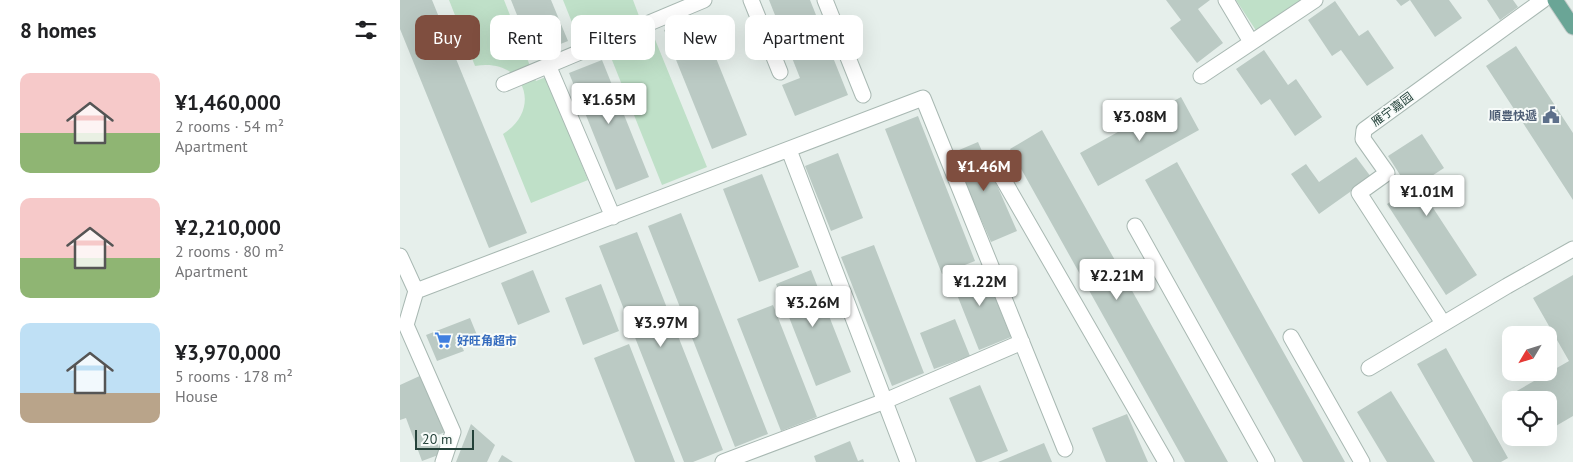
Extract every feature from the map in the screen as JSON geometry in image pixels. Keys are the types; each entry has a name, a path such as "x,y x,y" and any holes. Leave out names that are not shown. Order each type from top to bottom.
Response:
{"main road":[{"path":"1555,0 1573,27"}],"street":[{"path":"504,84 704,0"},
{"path":"751,0 780,72"},
{"path":"825,0 863,95"},
{"path":"1226,0 1251,42"},
{"path":"1201,76 1315,0"},
{"name":"雁宁嘉园","path":"1444,323 1358,193 1387,173 1363,139 1364,130 1543,0"},
{"path":"548,65 613,216"},
{"path":"416,291 923,98 1065,450"},
{"path":"789,150 908,462"},
{"path":"992,160 1166,462"},
{"path":"1135,226 1267,462"},
{"path":"1369,368 1573,249"},
{"path":"400,256 416,291 406,325 453,432 443,462"},
{"path":"1291,337 1362,462"},
{"path":"723,462 885,401 1022,342"}],"green space":[{"path":"449,0 504,0 510,15 490,15 490,60 528,60 536,81 546,77 588,180 531,203 503,134 516,123 523,111 525,99 522,87 516,77 505,69 492,65 475,66 473,60 480,60 480,15 455,15"},
{"path":"563,0 633,0 639,15 571,15 571,20"},
{"path":"1236,0 1307,0 1257,32"},
{"path":"655,39 707,167 662,185 612,60 655,60"}],"building":[{"path":"400,0 432,0 438,15 415,15 415,60 456,60 527,233 489,248 400,29"},
{"path":"511,0 551,0 557,15 517,15"},
{"path":"769,0 810,0 816,15 775,15"},
{"path":"1166,0 1210,0 1198,9 1223,43 1197,63 1170,28 1181,20"},
{"path":"1396,0 1410,0 1401,6"},
{"path":"1410,0 1449,0 1462,18 1435,37"},
{"path":"1487,0 1513,0 1518,7 1500,20"},
{"path":"1335,1 1359,36 1368,30 1394,68 1367,86 1341,50 1332,56 1308,20"},
{"path":"561,24 568,41 561,44"},
{"path":"1516,46 1573,133 1573,200 1486,66"},
{"path":"1264,50 1288,85 1296,79 1322,117 1295,136 1270,99 1261,105 1236,69"},
{"path":"602,60 649,177 616,190 569,73"},
{"path":"676,60 717,60 747,135 712,149"},
{"path":"793,60 834,60 848,95 795,116 782,85 800,78"},
{"path":"1181,97 1199,130 1098,186 1080,153"},
{"path":"918,116 975,261 942,274 885,129"},
{"path":"1042,130 1228,462 1185,462 1010,149"},
{"path":"1422,134 1444,168 1418,185 1477,275 1446,295 1387,204 1409,189 1388,156"},
{"path":"978,142 1017,231 991,242 952,153"},
{"path":"838,153 863,218 831,231 805,166"},
{"path":"1356,157 1371,177 1319,214 1291,174 1306,164 1319,182"},
{"path":"1177,162 1345,462 1303,462 1145,180"},
{"path":"762,174 799,267 759,282 723,189"},
{"path":"681,213 768,434 735,447 648,226"},
{"path":"637,232 723,450 693,462 684,462 599,246"},
{"path":"874,245 924,373 892,386 841,257"},
{"path":"982,265 1011,337 979,350 950,277"},
{"path":"533,270 550,312 518,325 501,283"},
{"path":"811,270 851,372 816,386 776,284"},
{"path":"1573,275 1573,416 1557,425 1557,391 1517,391 1534,381 1558,381 1558,367 1569,361 1558,342 1558,326 1549,326 1533,298"},
{"path":"601,284 619,331 583,345 565,298"},
{"path":"773,305 817,417 781,431 737,319"},
{"path":"470,318 479,340 462,347 464,351 437,361 426,335"},
{"path":"955,319 970,356 934,369 920,333"},
{"path":"629,344 675,462 635,462 594,358"},
{"path":"1446,348 1508,458 1501,462 1473,462 1417,364"},
{"path":"424,374 448,431 435,436 441,454 422,461 406,418 400,420 400,385"},
{"path":"980,385 1008,451 981,462 976,462 949,398"},
{"path":"1391,391 1435,462 1387,462 1357,412"},
{"path":"1127,414 1148,462 1106,462 1092,428"},
{"path":"471,424 495,445 487,462 456,462"},
{"path":"850,441 858,461 863,459 864,462 816,462 814,456"},
{"path":"1044,443 1052,462 998,462"},
{"path":"502,455 513,462 498,462"}],"place":[{"name":"順豊快遞","path":"1551,115"},
{"name":"好旺角超市","path":"443,340"}]}
